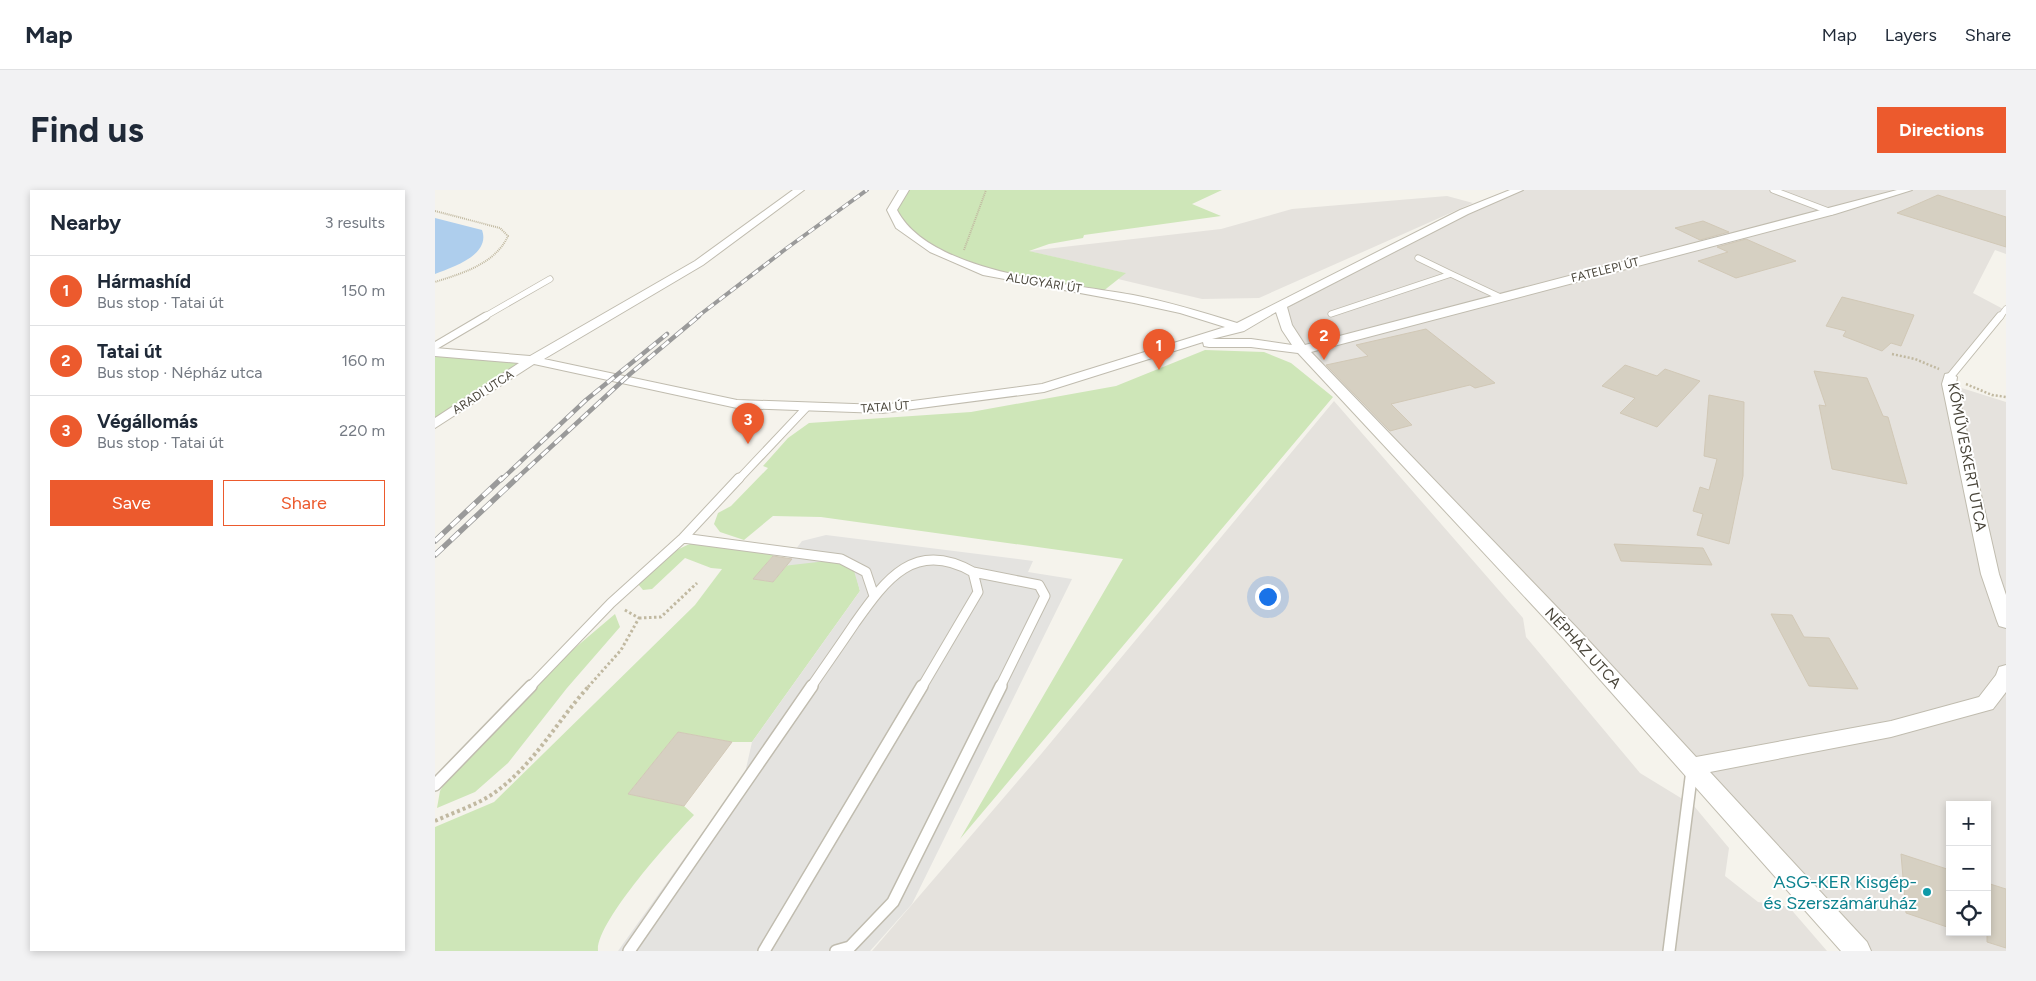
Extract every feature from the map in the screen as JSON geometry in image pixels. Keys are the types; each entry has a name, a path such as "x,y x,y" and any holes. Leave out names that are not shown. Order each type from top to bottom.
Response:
{"street":[{"path":"531,360 699,263 799,190"},
{"name":"ALUGYÁRI ÚT","path":"904,190 893,210 900,226 934,250 987,274 1134,299 1183,310 1238,328"},
{"name":"TATAI ÚT","path":"435,352 531,360 737,404 806,408 882,409 1044,388 1238,328 1464,212 1518,190"},
{"name":"FATELEPI ÚT","path":"1302,350 1831,212 1907,190"},
{"name":"NÉPHÁZ UTCA","path":"1281,307 1283,322 1290,335 1302,350 1571,634 1858,951"},
{"name":"NÉPHÁZ UTCA","path":"1238,328 1302,350"},
{"path":"1184,345 1251,343 1302,350"},
{"name":"ARADI UTCA","path":"435,424 531,360"},
{"name":"KŐMŰVESKERT UTCA","path":"1949,377 1990,574 2006,621"},
{"path":"1692,767 1891,729 1986,703 2006,677 2006,672"}],"lane":[{"path":"1773,190 1831,212"},
{"path":"1419,258 1500,297"},
{"path":"1331,314 1451,274"},
{"path":"435,346 550,279"},
{"name":"KŐMŰVESKERT UTCA","path":"1949,377 1973,352 2006,309"},
{"path":"435,786 611,603 683,538 806,408"},
{"path":"683,538 841,558 866,572 873,596"},
{"path":"629,951 873,596 901,569 923,559 958,562 973,572 1039,585 1045,596 893,902 850,947 836,951"},
{"path":"764,951 978,592 973,572"},
{"path":"1669,951 1692,767"}],"path":[{"path":"958,261 970,238 986,190"},
{"path":"435,211 500,228 508,236 506,244 492,257 451,278 435,282"},
{"path":"611,603 639,618 661,618 697,583"},
{"path":"435,821 494,793 534,757 571,705 621,650 639,618"}],"shaded area":[{"path":"1518,190 2006,190 2006,254 1995,250 1973,293 2005,310 1949,384 2006,402 2006,951 1871,951 1302,350 1281,307"},
{"path":"1447,196 1473,203 1259,298 1202,299 1118,279 1125,273 1028,251 1221,229 1292,209"},
{"path":"1334,401 1523,618 1526,637 1640,773 1694,806 1729,848 1725,876 1758,902 1789,907 1827,951 872,951 1042,753"},
{"path":"826,535 1033,561 1028,572 1072,579 912,904 870,951 618,951 745,773 752,742 860,591 854,571 835,560 783,566 802,541"}],"green space":[{"path":"904,190 1222,190 1192,204 1221,216 1084,235 1083,238 1049,244 1029,251 1126,273 1102,292 987,273 934,250 900,226 892,210"},
{"path":"1205,350 1264,352 1291,363 1333,397 960,839 1123,559 821,517 773,516 744,540 720,532 714,524 718,513 731,506 768,468 763,466 788,438 809,423 971,412 1116,386"},
{"path":"435,355 532,360 435,424"},
{"path":"696,542 775,553 754,579 773,582 795,556 835,560 855,571 860,591 752,742 732,742 678,732 628,794 684,806 694,815 654,860 622,901 600,938 598,951 435,951 435,827 494,802 695,605 722,569 711,568 685,558 652,589 643,590 638,584 657,564 679,549"},
{"path":"615,614 620,627 567,688 508,763 475,792 437,808 440,791 452,771 556,664"}],"water":[{"path":"435,218 482,230 483,239 481,246 469,259 435,274"}],"building":[{"path":"1938,195 2006,217 2006,247 1897,213"},
{"path":"1703,221 1729,232 1700,240 1675,228"},
{"path":"1746,239 1796,261 1736,278 1698,261 1728,252 1717,247"},
{"path":"1842,297 1914,315 1901,346 1891,343 1882,351 1843,336 1846,331 1826,326"},
{"path":"1426,329 1495,383 1475,388 1470,385 1391,404 1412,425 1390,431 1326,365 1368,356 1356,345"},
{"path":"1625,365 1657,376 1665,369 1700,381 1657,427 1620,413 1635,398 1602,386"},
{"path":"1814,371 1867,378 1883,416 1888,417 1907,484 1832,469 1819,405 1826,406"},
{"path":"1709,395 1744,402 1743,476 1729,544 1697,535 1703,514 1693,511 1700,487 1709,490 1717,459 1704,456"},
{"path":"1614,544 1703,548 1712,565 1621,561"},
{"path":"773,556 792,559 773,582 753,579"},
{"path":"1771,614 1792,615 1804,637 1829,638 1858,689 1809,686"},
{"path":"678,732 732,742 684,806 628,794"},
{"name":"ASG-KER Kisgép- és Szerszámáruház","path":"1901,854 1946,869 1946,927 1906,913"},
{"path":"1991,884 2006,889 2006,948 1987,942 1987,936 1991,936"}],"railway":[{"path":"697,317 867,190"},
{"path":"515,480 630,374 699,316"},
{"path":"501,480 586,400 667,334"},
{"path":"435,541 502,478"},
{"path":"435,555 517,478"}],"place":[{"name":"Tatai út","path":"1324,360"},
{"name":"Hármashíd","path":"1159,370"},
{"name":"Végállomás","path":"748,444"},
{"name":"ASG-KER Kisgép- és Szerszámáruház","path":"1927,892"}]}
